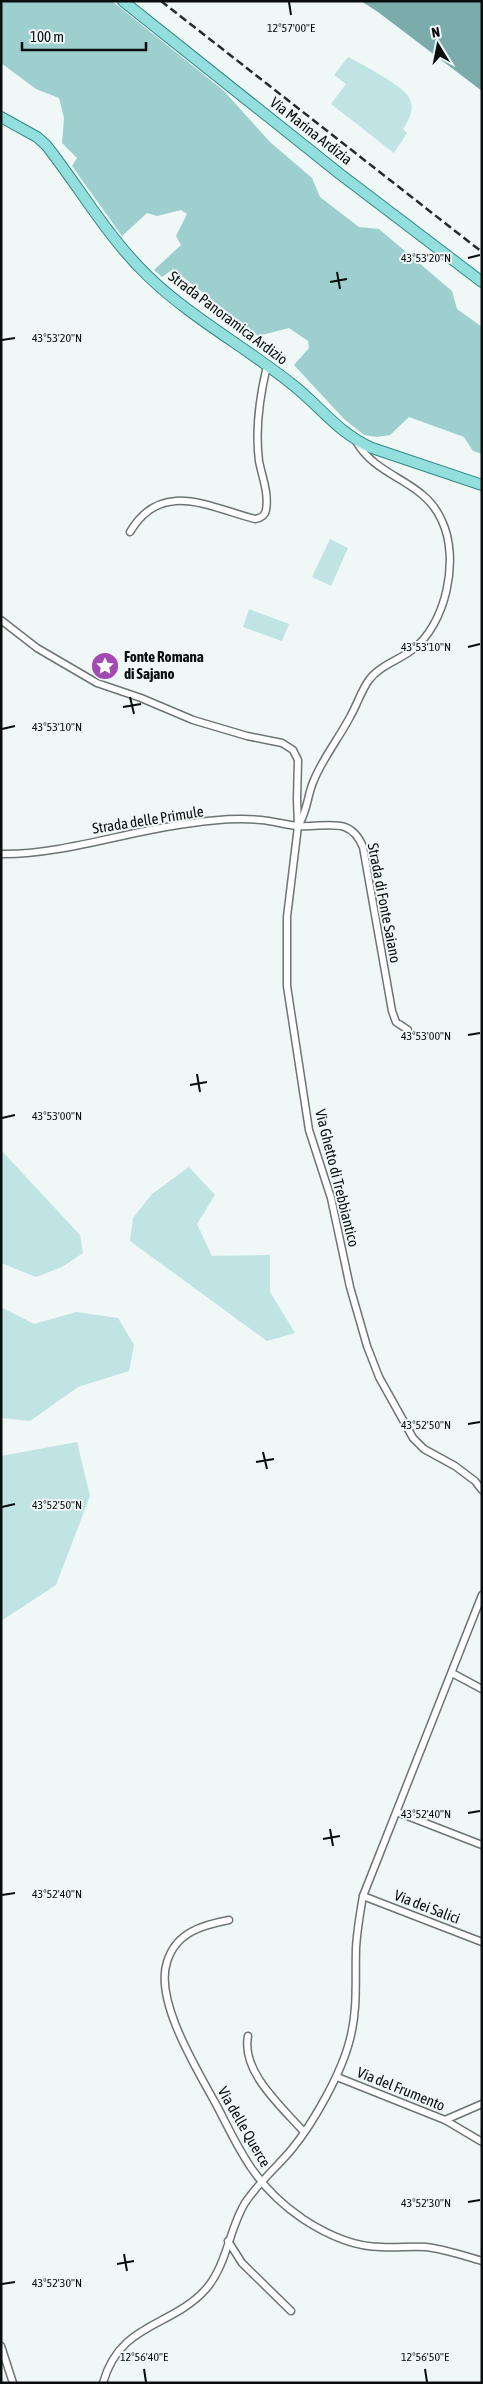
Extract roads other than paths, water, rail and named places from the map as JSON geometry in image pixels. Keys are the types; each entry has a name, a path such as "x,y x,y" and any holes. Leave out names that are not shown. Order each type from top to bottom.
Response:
{"main road":[{"name":"Via Marina Ardizia","path":"123,1 340,174 482,282"},
{"name":"Strada Panoramica Ardizio","path":"1,117 37,137 46,145 126,253 148,276 168,294 294,386 334,425 356,440 393,456 482,485"}],"street":[{"path":"130,532 139,517 148,509 174,500 198,503 255,519 262,517 266,512 267,493 259,460 258,442 261,391 267,366"},
{"path":"298,826 306,814 311,787 317,772 350,717 369,680 377,671 413,649 425,638 436,622 446,592 449,569 448,542 443,522 429,499 410,484 373,464 363,454 356,440"},
{"path":"1,620 37,648 97,684 141,698 193,720 247,736 282,743 294,750 298,760 298,826"},
{"name":"Strada delle Primule","path":"1,854 61,847 198,822 261,820 298,826"},
{"name":"Strada di Fonte Saiano","path":"298,826 339,825 350,829 358,836 363,847 392,1011 396,1022 408,1030"},
{"name":"Via Ghetto di Trebbiantico","path":"298,826 286,917 287,986 309,1130 331,1198 350,1287 367,1346 379,1377 413,1438 424,1449 455,1466 476,1481 482,1490"},
{"path":"103,2383 115,2355 127,2341 192,2302 206,2288 218,2271 240,2212 262,2182 293,2148 336,2077 350,2039 356,2004 356,1949 363,1896 482,1595"},
{"path":"452,1674 482,1689"},
{"path":"397,1812 482,1845"},
{"name":"Via dei Salici","path":"363,1896 482,1942"},
{"name":"Via delle Querce","path":"229,1920 201,1925 191,1930 178,1943 167,1961 165,1983 176,2026 186,2049 243,2156 262,2182 276,2198 302,2218 340,2238 378,2247 426,2247 482,2261"},
{"path":"248,2036 246,2046 250,2063 272,2096 304,2132"},
{"name":"Via del Frumento","path":"336,2077 445,2120 482,2142"},
{"path":"445,2120 482,2104"},
{"path":"228,2241 242,2263 291,2311"},
{"path":"1,2346 12,2375 13,2383"},
{"path":"1,2369 12,2375"}],"railway":[{"path":"161,1 482,252"}],"place":[{"name":"Fonte Romana di Sajano","path":"105,666"}]}
